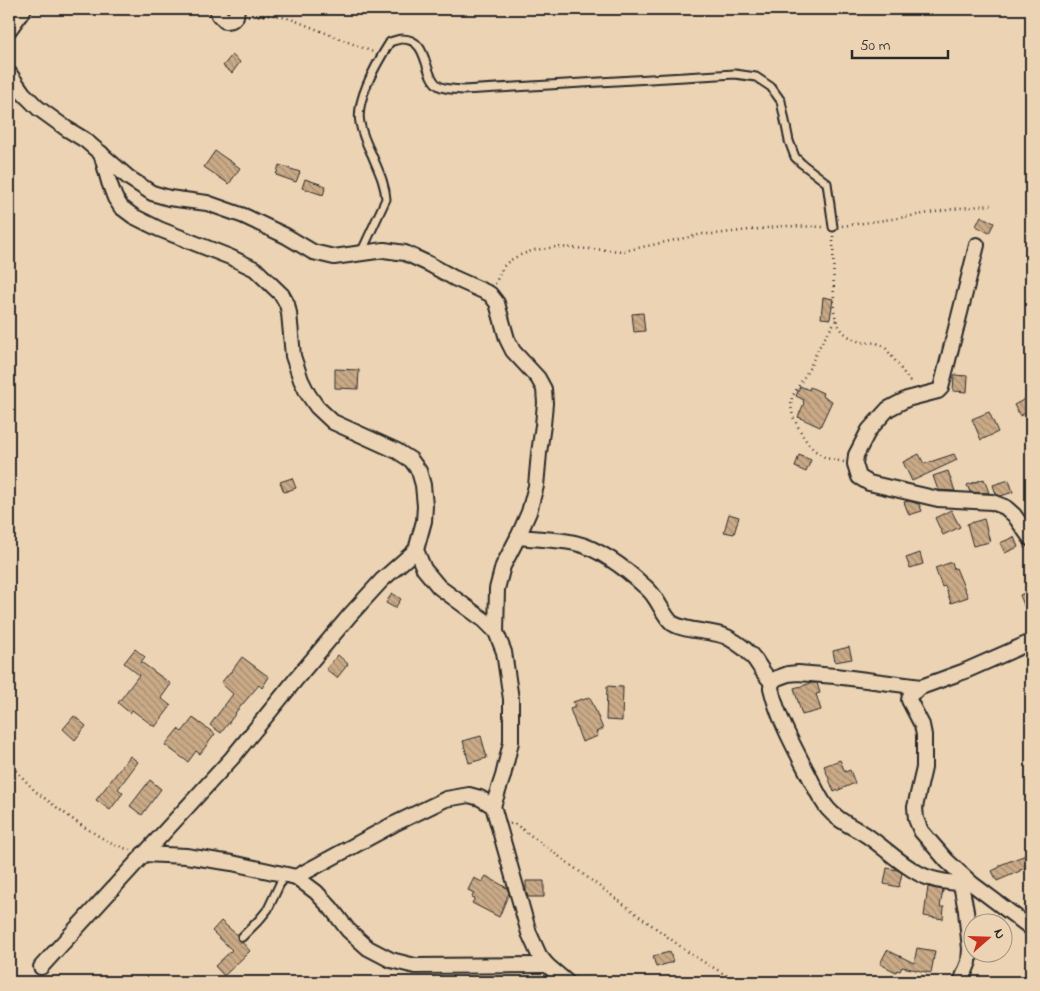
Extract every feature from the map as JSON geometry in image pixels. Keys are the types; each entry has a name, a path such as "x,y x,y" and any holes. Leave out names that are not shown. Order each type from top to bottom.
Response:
{"street":[{"path":"9,30 24,9"},
{"path":"217,9 219,15 225,21 232,20 237,13"},
{"path":"9,73 23,93 38,108 85,140 129,178 152,193 169,198 206,203 234,212 286,236 313,252 334,257 384,250 405,253 490,294 497,303 506,339 513,352 538,378 544,389 545,403 538,453 536,486 529,512 503,566 497,589 496,632 504,652 511,699 511,742 504,776 493,806 529,933 539,955 547,966 567,982"},
{"path":"41,967 232,758 356,608 382,580 416,550 424,521 423,485 419,471 411,460 397,451 333,422 317,407 308,394 292,356 289,314 287,304 282,295 255,269 230,257 159,230 121,207 112,190 101,153"},
{"path":"977,245 941,388 932,393 907,399 888,409 869,430 860,445 855,464 859,476 869,483 938,499 992,502 1005,507 1014,515 1031,539"},
{"path":"518,537 576,543 606,557 642,583 654,596 670,622 678,626 725,637 739,644 756,661 764,675 772,682"},
{"path":"416,550 424,569 439,587 484,620 496,632"},
{"path":"1031,642 921,688 911,694 909,700 922,725 924,735 924,768 915,807 916,818 921,831 966,883 1031,928"},
{"path":"921,688 835,676 798,673 777,678 772,682 771,688 782,723 815,788 828,809 842,821 867,836 921,875 966,883"},
{"path":"290,876 446,799 469,795 480,798 493,806"},
{"path":"144,854 186,856 232,863 290,876 316,892 348,930 368,948 391,960 415,966 547,966"},
{"path":"961,982 969,962 970,949 966,910 966,883"}],"lane":[{"path":"361,254 386,199 386,190 359,122 359,106 365,90 390,42 402,39 415,43 423,53 433,78 439,86 463,90 735,74 756,77 771,87 781,101 789,141 795,157 827,184 833,227"},
{"path":"242,937 268,909 290,876"}],"path":[{"path":"237,13 275,15 291,19 382,55"},
{"path":"490,294 504,267 509,262 518,256 534,250 556,247 624,251 702,234 784,226 833,227 991,205"},
{"path":"833,227 833,290 836,320 839,326 852,337 862,342 879,344 884,347 920,395"},
{"path":"836,320 792,396 791,406 793,417 800,431 814,450 826,458 855,464"},
{"path":"9,763 35,791 79,824 112,844 144,854"},
{"path":"500,828 513,823 518,826 692,956 731,978 744,982"}],"building":[{"path":"232,55 240,62 232,73 223,66"},
{"path":"215,151 240,168 229,184 204,167"},
{"path":"279,165 300,172 296,182 276,175"},
{"path":"305,179 326,186 323,195 302,188"},
{"path":"981,216 994,223 989,233 976,226"},
{"path":"823,297 833,299 830,319 821,318"},
{"path":"643,313 645,331 634,332 632,314"},
{"path":"335,369 359,370 358,389 335,388"},
{"path":"954,375 968,376 967,392 953,391"},
{"path":"800,386 809,390 810,387 823,393 822,396 832,401 820,427 798,417 804,403 804,400 796,396"},
{"path":"1027,398 1031,410 1020,416 1014,405"},
{"path":"989,412 998,432 981,440 972,419"},
{"path":"919,454 924,464 954,454 957,460 912,481 903,462"},
{"path":"799,455 811,460 806,472 795,467"},
{"path":"948,471 955,491 938,490 933,476"},
{"path":"292,478 296,488 284,492 280,482"},
{"path":"984,479 989,493 970,492 967,485"},
{"path":"1009,480 1013,492 1001,496 996,494 993,485"},
{"path":"908,501 919,504 922,511 909,515 904,502"},
{"path":"951,510 960,527 943,535 935,518"},
{"path":"729,514 739,517 734,534 724,532"},
{"path":"984,519 990,542 973,546 967,524"},
{"path":"1014,537 1018,547 1005,553 1000,543"},
{"path":"920,553 923,564 910,568 906,558"},
{"path":"952,562 968,597 951,603 945,586 942,587 935,568"},
{"path":"1031,590 1031,623 1020,595"},
{"path":"392,593 401,599 395,608 386,603"},
{"path":"849,647 852,659 835,662 833,651"},
{"path":"135,649 145,657 141,662 171,684 161,698 171,706 155,727 132,710 130,713 118,703 139,675 124,663"},
{"path":"338,655 348,664 337,678 326,669"},
{"path":"242,657 269,677 262,688 259,685 235,713 221,733 210,725 233,694 221,683"},
{"path":"817,683 820,693 816,694 821,710 802,715 794,688"},
{"path":"607,686 623,687 622,721 606,720"},
{"path":"590,697 603,729 596,732 598,736 582,742 570,709 575,707 573,702"},
{"path":"74,716 86,726 75,740 63,729"},
{"path":"193,718 215,734 200,754 196,751 188,762 165,745 178,729 182,732"},
{"path":"481,736 487,758 469,763 463,741"},
{"path":"130,756 138,762 118,789 123,793 110,810 96,800"},
{"path":"840,760 845,772 850,770 855,783 834,792 824,766"},
{"path":"150,780 161,789 142,815 130,806"},
{"path":"1031,853 1031,866 997,881 992,871 1000,867 1000,865"},
{"path":"887,868 902,873 899,887 884,884"},
{"path":"486,876 507,888 509,893 499,917 472,903 475,898 472,897 474,893 468,890 474,878 482,882"},
{"path":"526,881 544,881 544,897 528,897"},
{"path":"928,887 943,890 940,907 944,907 943,919 924,916"},
{"path":"221,921 237,935 238,940 250,951 224,976 215,966 232,950 212,931"},
{"path":"917,948 935,951 931,973 902,967 900,971 897,970 896,972 880,964 887,950 914,963"},
{"path":"670,952 673,962 656,967 653,956"}]}
